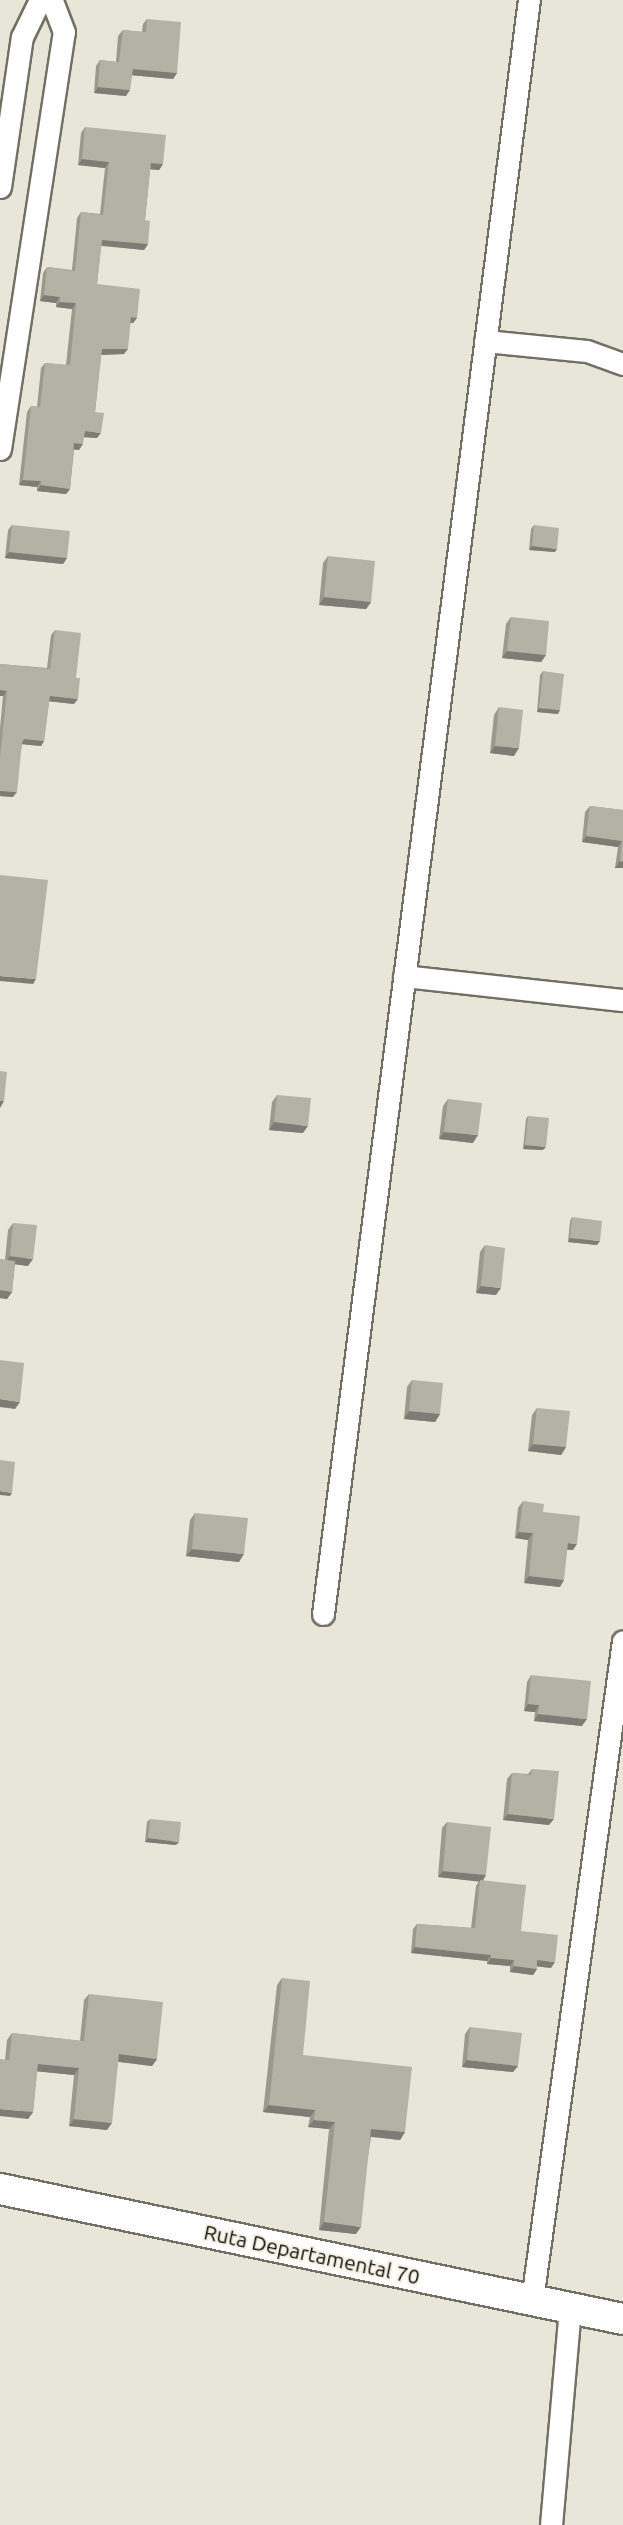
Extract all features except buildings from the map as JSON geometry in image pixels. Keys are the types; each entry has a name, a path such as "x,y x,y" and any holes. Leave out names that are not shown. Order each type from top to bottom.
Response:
{"main road":[{"name":"Ruta Departamental 70","path":"0,2189 623,2319"}],"street":[{"path":"0,187 22,37 40,0"},
{"path":"0,449 64,32 52,0"},
{"path":"323,1614 529,0"},
{"path":"485,341 587,351 623,364"},
{"path":"404,976 623,1000"},
{"path":"532,2300 623,1646"},
{"path":"551,2525 570,2308"}]}
